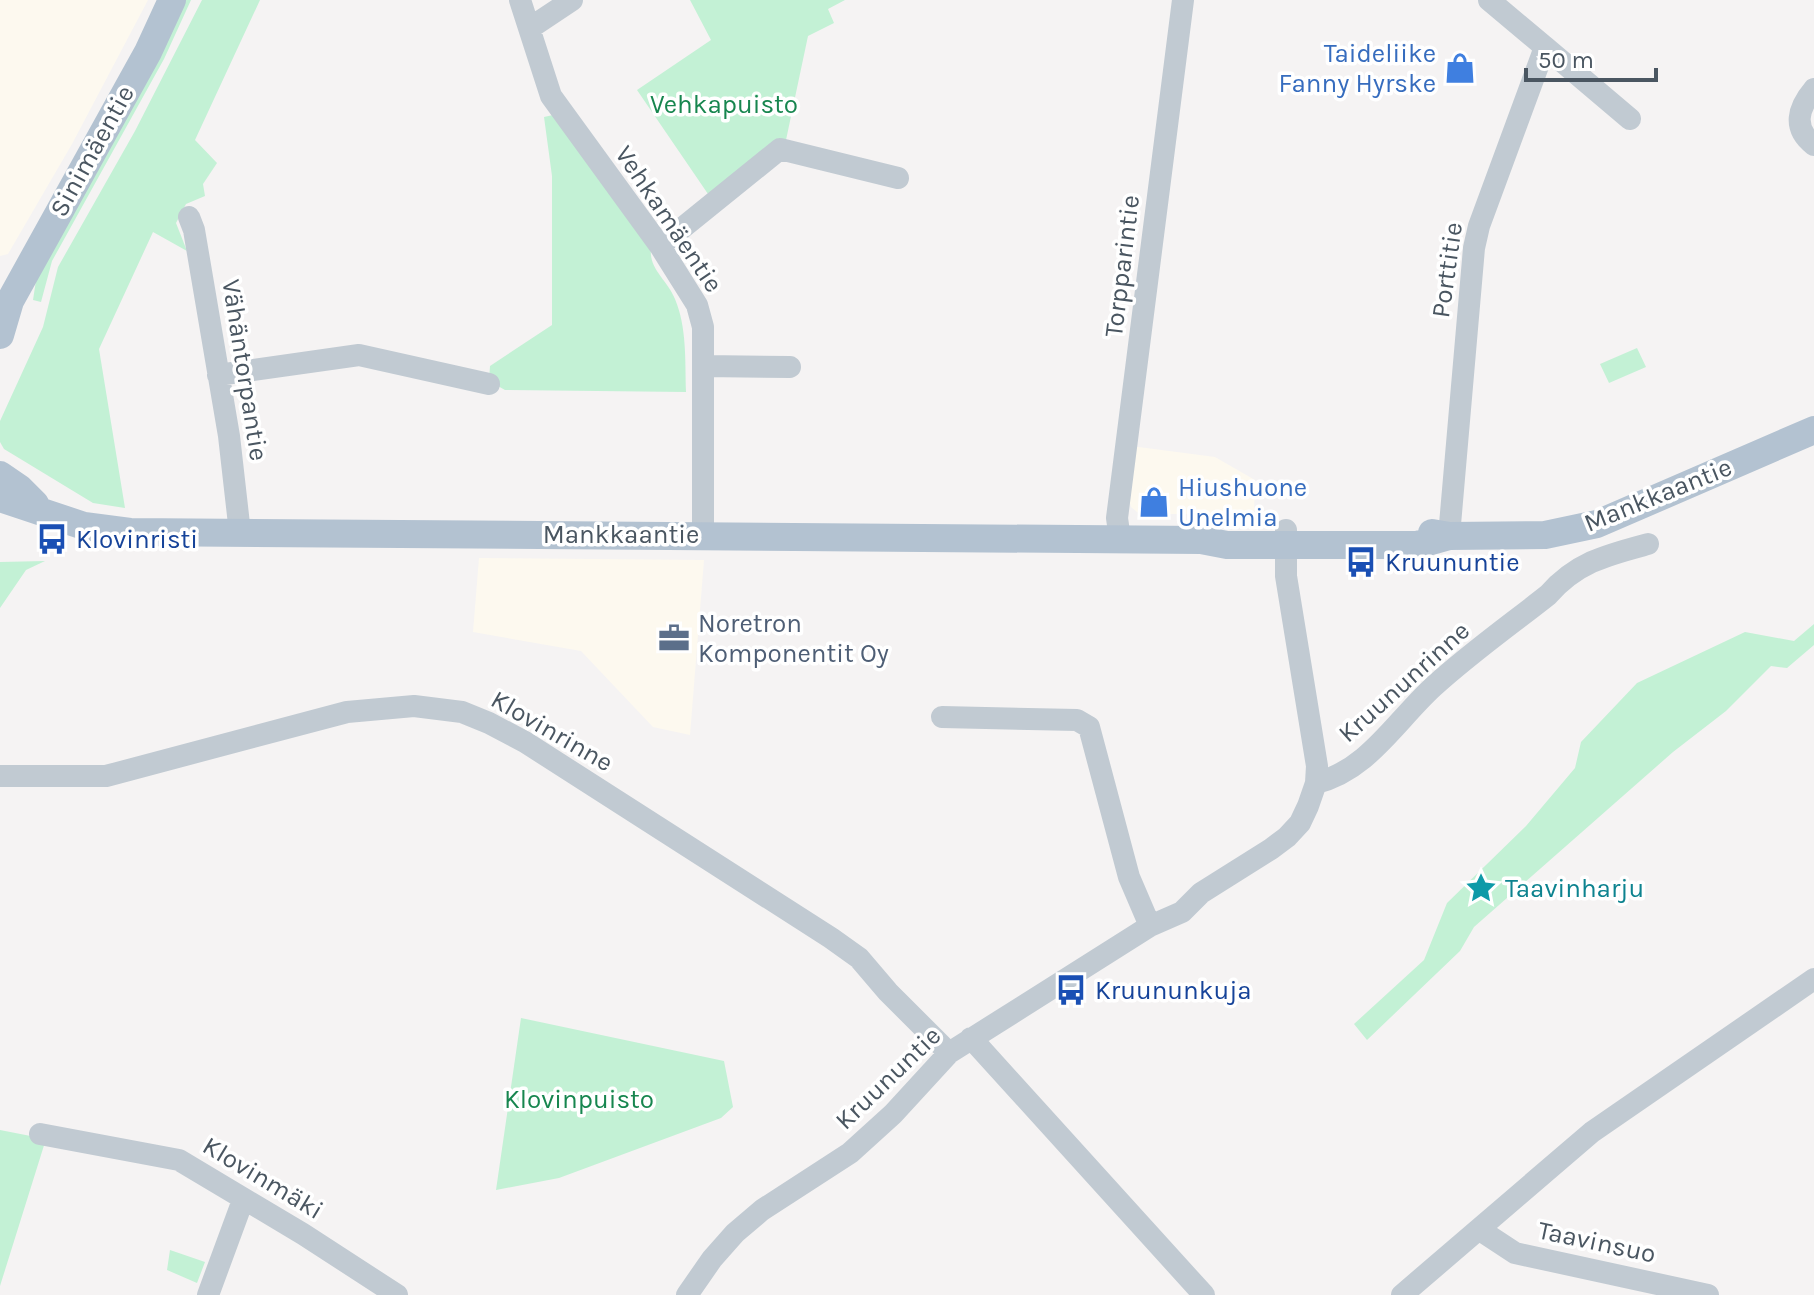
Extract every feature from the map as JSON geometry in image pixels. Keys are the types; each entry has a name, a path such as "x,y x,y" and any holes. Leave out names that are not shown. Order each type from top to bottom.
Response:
{"main road":[{"name":"Sinimäentie","path":"0,335 5,306 148,52 172,0"},
{"name":"Mankkaantie","path":"0,498 62,520 104,530 1201,540 1228,532 1286,538 1407,529 1449,536 1545,535 1597,524 1814,430"},
{"name":"Mankkaantie","path":"0,475 19,488 44,513"}],"street":[{"name":"Vehkamäentie","path":"520,0 551,96 660,246 697,305 703,327 703,535"},
{"path":"530,28 572,0"},
{"name":"Torpparintie","path":"1120,539 1117,518 1183,0"},
{"path":"1489,0 1630,119"},
{"name":"Porttitie","path":"1449,536 1474,248 1483,214 1545,47"},
{"path":"1814,89 1803,103 1799,115 1803,135 1814,145"},
{"path":"660,246 780,149 898,178"},
{"name":"Vähäntorpantie","path":"189,217 194,230 218,375 240,512 240,533"},
{"path":"218,375 359,355 489,384"},
{"path":"703,366 790,367"},
{"name":"Kruununtie","path":"687,1295 735,1233 772,1203 850,1153 893,1114 949,1053 1150,926 1190,906 1201,893 1271,849 1300,823 1316,783 1317,766 1286,576 1286,538"},
{"name":"Kruununrinne","path":"1316,783 1333,779 1361,762 1433,687 1548,595 1561,580 1594,559 1648,544"},
{"name":"Klovinrinne","path":"0,776 106,776 347,712 414,706 462,712 525,742 831,938 859,958 949,1053"},
{"path":"942,717 1077,720 1089,727 1129,877 1150,926"},
{"path":"1402,1295 1592,1132 1814,979"},
{"path":"971,1038 1204,1295"},
{"name":"Klovinmäki","path":"40,1134 179,1160 397,1295"},
{"path":"208,1295 243,1200"},
{"name":"Taavinsuo","path":"1480,1230 1515,1253 1708,1295"}],"shaded area":[{"path":"0,0 148,0 72,144 8,254 0,256"},
{"path":"1131,446 1215,457 1255,480 1254,514 1137,512 1131,507 1125,485"},
{"path":"479,558 704,560 690,735 653,727 581,651 473,632"}],"green space":[{"path":"184,0 191,0 164,59 52,261 41,302 33,300 37,274"},
{"path":"202,0 260,0 195,140 217,163 203,184 205,196 186,204 176,223 187,251 153,232 99,349 125,508 93,503 4,449 0,442 0,421 43,327 58,267 135,131"},
{"name":"Vehkapuisto","path":"690,0 845,0 828,9 834,23 808,36 786,140 708,194 637,90 711,40"},
{"path":"553,115 651,250 653,263 675,299 683,333 686,392 505,390 489,381 490,366 552,325 552,176 544,117"},
{"path":"1637,348 1646,367 1609,383 1600,364"},
{"path":"45,561 26,570 0,608 0,562"},
{"path":"1814,624 1814,645 1787,668 1771,666 1726,711 1673,752 1474,927 1460,951 1367,1040 1354,1024 1424,960 1447,903 1526,826 1575,768 1581,742 1637,683 1745,632 1794,641"},
{"name":"Klovinpuisto","path":"521,1018 724,1061 733,1107 721,1118 559,1178 496,1190"},
{"path":"0,1130 46,1139 0,1286"},
{"path":"170,1250 205,1262 197,1283 167,1270"}],"place":[{"name":"Taideliike Fanny Hyrske","path":"1460,68"},
{"name":"Hiushuone Unelmia","path":"1154,502"},
{"name":"Klovinristi","path":"52,539"},
{"name":"Kruununtie","path":"1361,562"},
{"name":"Noretron Komponentit Oy","path":"674,638"},
{"name":"Taavinharju","path":"1481,888"},
{"name":"Kruununkuja","path":"1071,990"}]}
